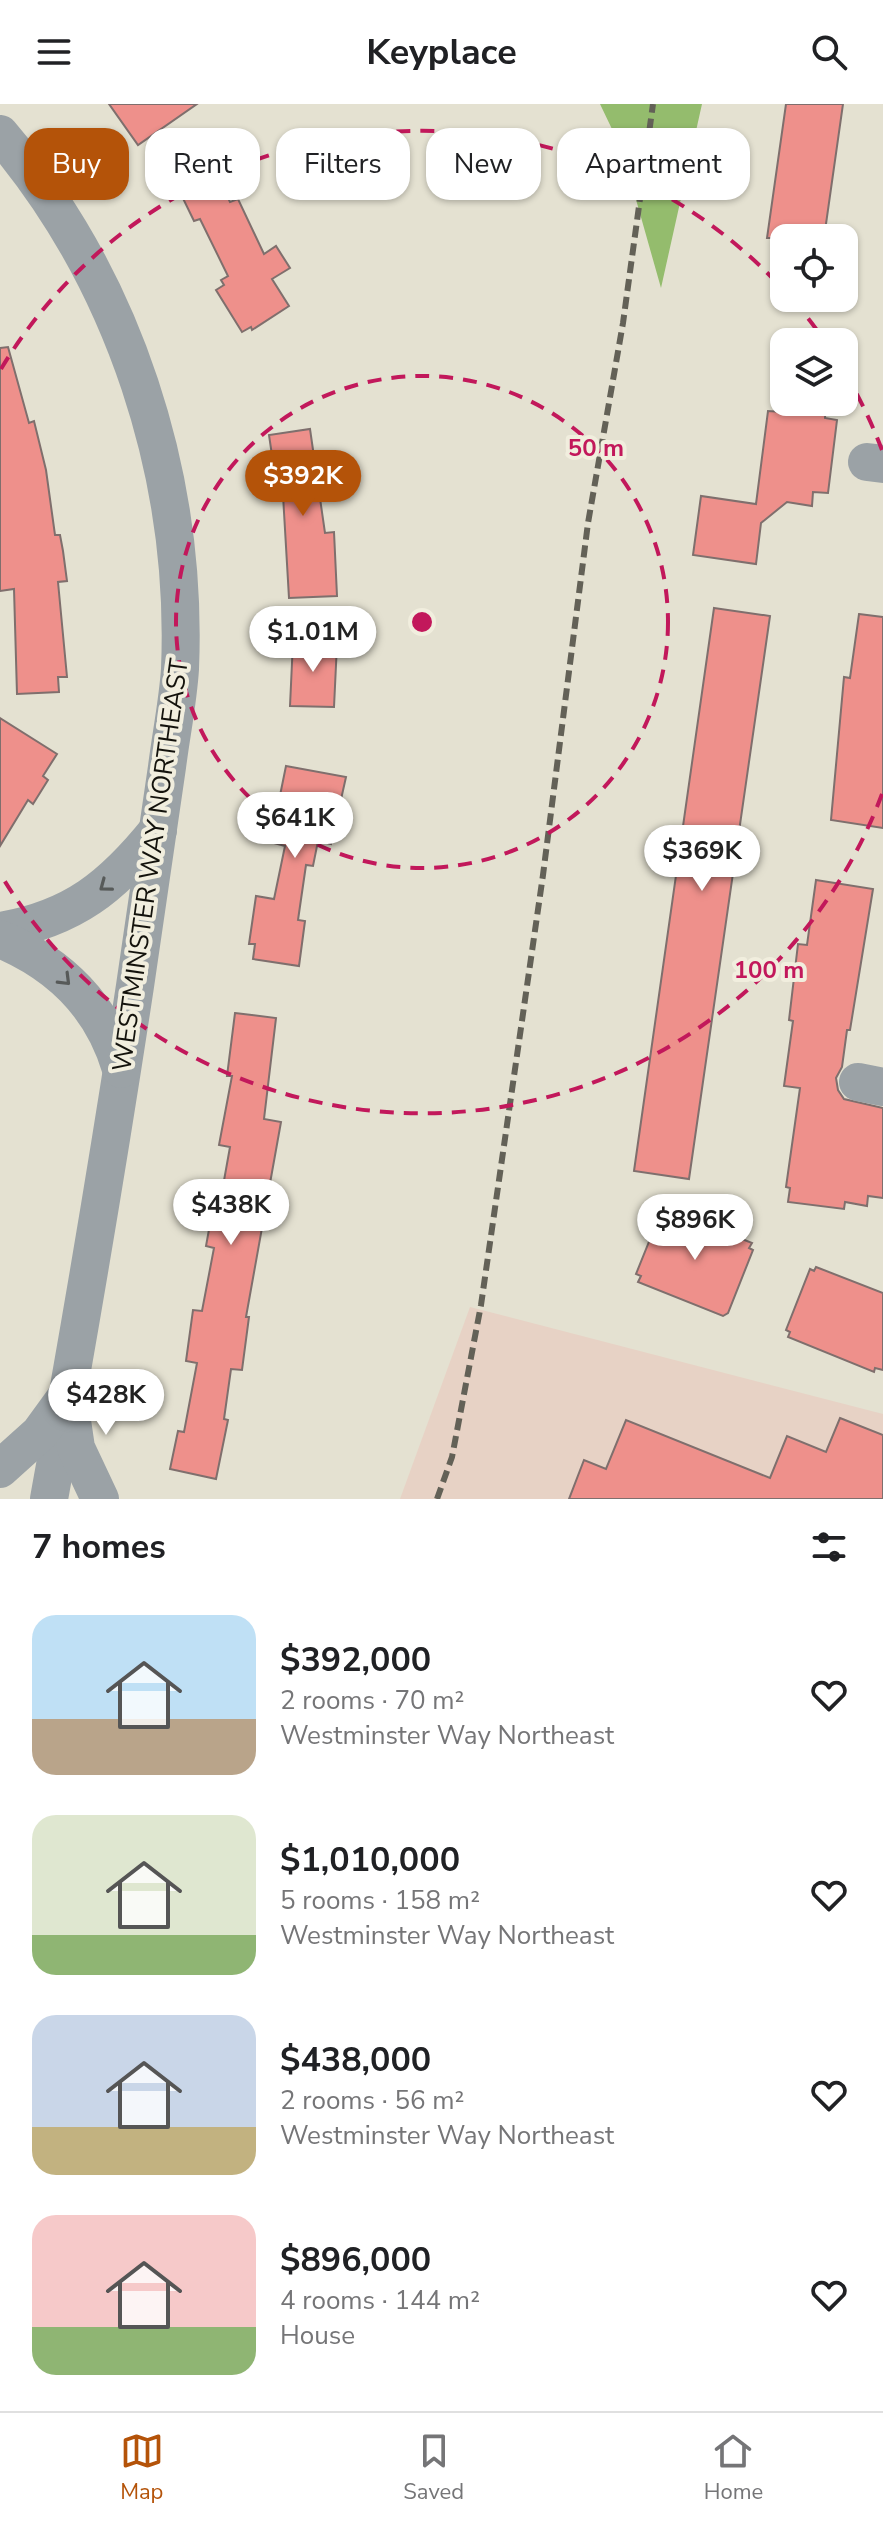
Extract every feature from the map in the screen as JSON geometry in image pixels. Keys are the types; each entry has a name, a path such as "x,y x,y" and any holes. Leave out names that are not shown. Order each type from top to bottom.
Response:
{"street":[{"name":"WESTMINSTER WAY NORTHEAST","path":"0,134 88,263 131,358 161,457 176,556 180,658 122,1073 49,1499"},
{"path":"0,931 37,925 88,899 126,869 158,830"},
{"path":"0,939 50,965 73,987 111,1035 122,1073"},
{"name":"WESTMINSTER WAY NORTHEAST","path":"0,1469 40,1433 68,1395"},
{"name":"WESTMINSTER WAY NORTHEAST","path":"68,1395 76,1448 100,1499"}],"shaded area":[{"path":"470,1307 883,1414 883,1499 400,1499"}],"green space":[{"path":"600,104 702,104 697,128 611,128"},
{"path":"636,200 681,200 661,288"}],"building":[{"path":"109,104 197,104 162,128 145,128 145,140 138,145 129,128"},
{"path":"786,104 843,104 826,224 770,224 770,238 767,238"},
{"path":"184,200 238,200 264,254 276,246 290,268 272,279 289,306 252,330 251,327 242,332 216,290 224,285 221,280 228,276 200,219 194,221"},
{"path":"8,347 29,423 34,421 46,470 55,535 60,535 63,551 67,581 58,582 67,677 58,677 59,692 17,694 14,589 0,591 0,348"},
{"path":"768,411 770,416 825,416 837,420 828,493 813,492 812,506 787,502 761,523 756,564 693,555 701,496 756,504"},
{"path":"310,429 325,533 334,532 337,596 289,598 283,495 278,496 269,435"},
{"path":"714,608 770,616 689,1179 634,1171"},
{"path":"859,614 883,617 883,828 831,820 844,677 850,678"},
{"path":"293,641 337,644 334,707 290,706"},
{"path":"0,718 57,754 43,776 48,780 33,804 28,800 0,846"},
{"path":"286,766 346,777 331,844 318,841 313,866 306,865 298,920 305,921 299,966 253,959 255,944 249,944 256,896 274,899 285,846 274,843 278,826 274,825"},
{"path":"816,880 873,889 850,1030 847,1030 842,1067 836,1078 838,1090 844,1099 883,1108 883,1198 868,1196 867,1206 845,1202 844,1209 788,1202 790,1188 786,1187 800,1088 784,1086 793,1021 789,1020 798,944 807,945"},
{"path":"235,1013 276,1018 264,1119 281,1122 246,1317 249,1317 242,1370 231,1369 224,1419 228,1420 216,1479 170,1469 178,1431 184,1432 197,1363 186,1361 193,1310 202,1311 214,1248 206,1246 212,1213 218,1214 230,1147 219,1145 232,1076 227,1076"},
{"path":"663,1207 752,1243 749,1248 753,1250 728,1313 723,1316 638,1282 641,1276 636,1274"},
{"path":"816,1267 883,1293 883,1370 875,1368 874,1372 788,1337 790,1332 786,1330 810,1269 814,1271"},
{"path":"840,1418 883,1435 883,1499 569,1499 584,1460 606,1469 626,1420 770,1478 787,1436 826,1452"}],"railway":[{"path":"437,1499 452,1457 481,1305 543,875 588,523 623,323 653,104"}]}
